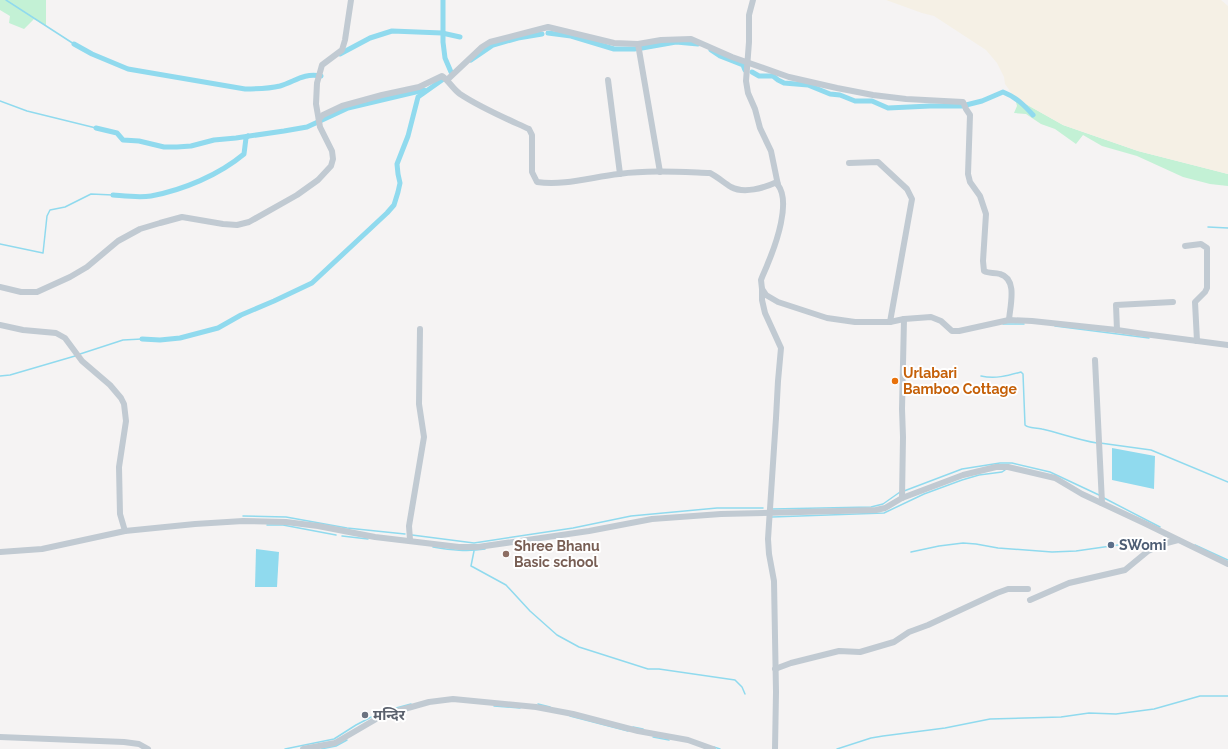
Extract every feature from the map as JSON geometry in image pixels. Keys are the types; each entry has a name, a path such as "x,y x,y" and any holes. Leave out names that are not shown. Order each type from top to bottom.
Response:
{"street":[{"path":"0,287 21,292 37,292 70,277 114,244 140,229 182,217 223,224 237,225 249,222 297,195 318,180 331,166 333,159 332,151 320,127 320,115 316,98 318,80 322,65 342,50 351,0"},
{"path":"753,0 749,15 749,42 746,81 748,93 755,109 760,128 771,151 783,200 780,226 761,280 762,300 765,313 781,348 768,539 774,581 775,749"},
{"path":"447,80 482,46 490,42 548,27 614,44 638,44 661,40 691,40 747,62 789,76 873,95 906,99 962,101 970,114 968,174 970,182 980,196 986,214 983,261 984,271 1001,274 1009,281 1011,289 1009,320"},
{"path":"638,44 660,172"},
{"path":"320,115 342,106 420,87 441,76 458,92 476,104 528,130 532,135 532,172 537,182 553,183 620,174 660,172 710,173 717,176 733,188 740,190 753,190 777,182 778,184"},
{"path":"608,80 620,174"},
{"path":"849,163 878,162 907,189 912,199 890,322"},
{"path":"1185,246 1201,244 1207,248 1207,288 1195,302 1197,341"},
{"path":"762,289 766,294 778,302 827,318 855,322 890,322 904,318 932,317 937,318 952,331 959,331 1009,320 1032,320 1228,345"},
{"path":"1116,330 1116,306 1173,302"},
{"path":"902,498 904,318"},
{"path":"0,325 23,330 56,333 65,338 82,360 110,385 121,398 124,404 126,421 119,467 119,488 120,514 125,531"},
{"path":"410,540 410,526 424,437 419,404 420,329"},
{"path":"1095,360 1102,503"},
{"path":"0,552 42,549 125,531 195,524 264,522 286,522 318,526 375,537 459,547 478,547 583,532 652,519 769,512 789,513 876,510 885,508 902,498 963,475 996,467 1018,469 1055,478 1082,494 1228,564"},
{"path":"1030,600 1076,581 1125,570 1148,551 1163,544 1178,540"},
{"path":"775,669 791,663 832,653 844,651 860,652 894,642 909,632 928,625 997,593 1008,590 1028,589"},
{"path":"303,749 335,743 383,715 429,702 453,699 536,707 573,714 638,731 688,740 713,749"},
{"path":"0,737 124,742 139,744 148,749"}],"green space":[{"path":"0,0 46,0 46,26 34,19 24,29 9,23 10,16 0,10"},
{"path":"1015,98 1063,125 1138,151 1228,174 1228,186 1210,184 1183,177 1137,156 1102,146 1083,135 1076,144 1055,129 1041,124 1026,114 1014,113 1017,106"}],"sand":[{"path":"886,0 1221,0 1228,6 1228,174 1138,151 1063,125 1015,98 1005,84 1004,77 997,63 986,50 934,16"}],"water":[{"path":"1112,448 1155,456 1154,489 1112,480"},
{"path":"256,549 279,552 277,587 255,587"}],"waterway":[{"path":"6,0 74,44"},
{"path":"443,0 443,42 445,58 451,72"},
{"path":"340,54 370,38 392,31 442,33 460,37"},
{"path":"548,33 571,36 614,49 635,49"},
{"path":"471,60 493,45 518,38 542,34"},
{"path":"642,48 676,42 698,44"},
{"path":"74,44 92,54 128,69 245,89 276,87 304,77 315,75 321,76"},
{"path":"711,50 720,56 743,65 745,70"},
{"path":"752,72 759,76 773,76 784,83 808,85 830,94 840,95 855,101 872,101 888,108 962,106 982,101 1003,92 1020,102 1033,115"},
{"path":"142,339 160,340 180,338 218,328 241,315 312,283 394,205 400,183 397,164 408,136 418,97 442,80"},
{"path":"96,128 117,133 123,140 139,141 164,147 191,146 214,140 307,127 348,108 424,90"},
{"path":"0,101 27,111 96,128"},
{"path":"113,195 146,197 176,190 200,181 223,169 244,154 246,138 248,136"},
{"path":"0,244 43,253 47,216 50,210 65,207 91,194 113,195"},
{"path":"1208,227 1228,228"},
{"path":"1003,324 1024,324"},
{"path":"1055,326 1149,338"},
{"path":"80,354 123,340 142,339"},
{"path":"0,376 10,375 75,356"},
{"path":"981,376 1001,377 1021,372 1023,374 1025,425 1028,427 1040,428 1097,443"},
{"path":"1100,443 1151,450 1228,482"},
{"path":"904,491 962,469 1000,463 1012,463 1050,472 1099,495"},
{"path":"772,517 884,513 924,494 962,480 979,475 1002,472 1005,470"},
{"path":"772,509 871,507 883,504 900,492"},
{"path":"1104,498 1160,527"},
{"path":"412,535 474,543 573,528 631,516 717,508 763,508"},
{"path":"243,516 286,517 347,528 405,534"},
{"path":"267,525 283,525 336,535"},
{"path":"342,536 368,539"},
{"path":"911,552 963,543 998,548 1052,552 1076,551 1132,543"},
{"path":"1195,545 1228,560"},
{"path":"433,547 459,550 485,549"},
{"path":"474,551 471,566 506,585 530,611 557,635 579,647 648,669 659,669 735,680 742,687 745,694"},
{"path":"837,749 871,738 945,728 990,719 1061,717 1089,713 1116,714 1154,709 1200,696 1228,696"},
{"path":"285,749 334,739 381,712 411,704"},
{"path":"538,704 550,707"},
{"path":"494,706 520,708"},
{"path":"570,716 628,731"},
{"path":"633,727 643,729"},
{"path":"653,737 669,740"},
{"path":"321,749 336,746 347,740"},
{"path":"714,747 720,749"}],"place":[{"name":"Urlabari Bamboo Cottage","path":"895,381"},
{"name":"SWomi","path":"1111,545"},
{"name":"Shree Bhanu Basic school","path":"506,554"},
{"name":"मन्दिर","path":"365,715"}]}
